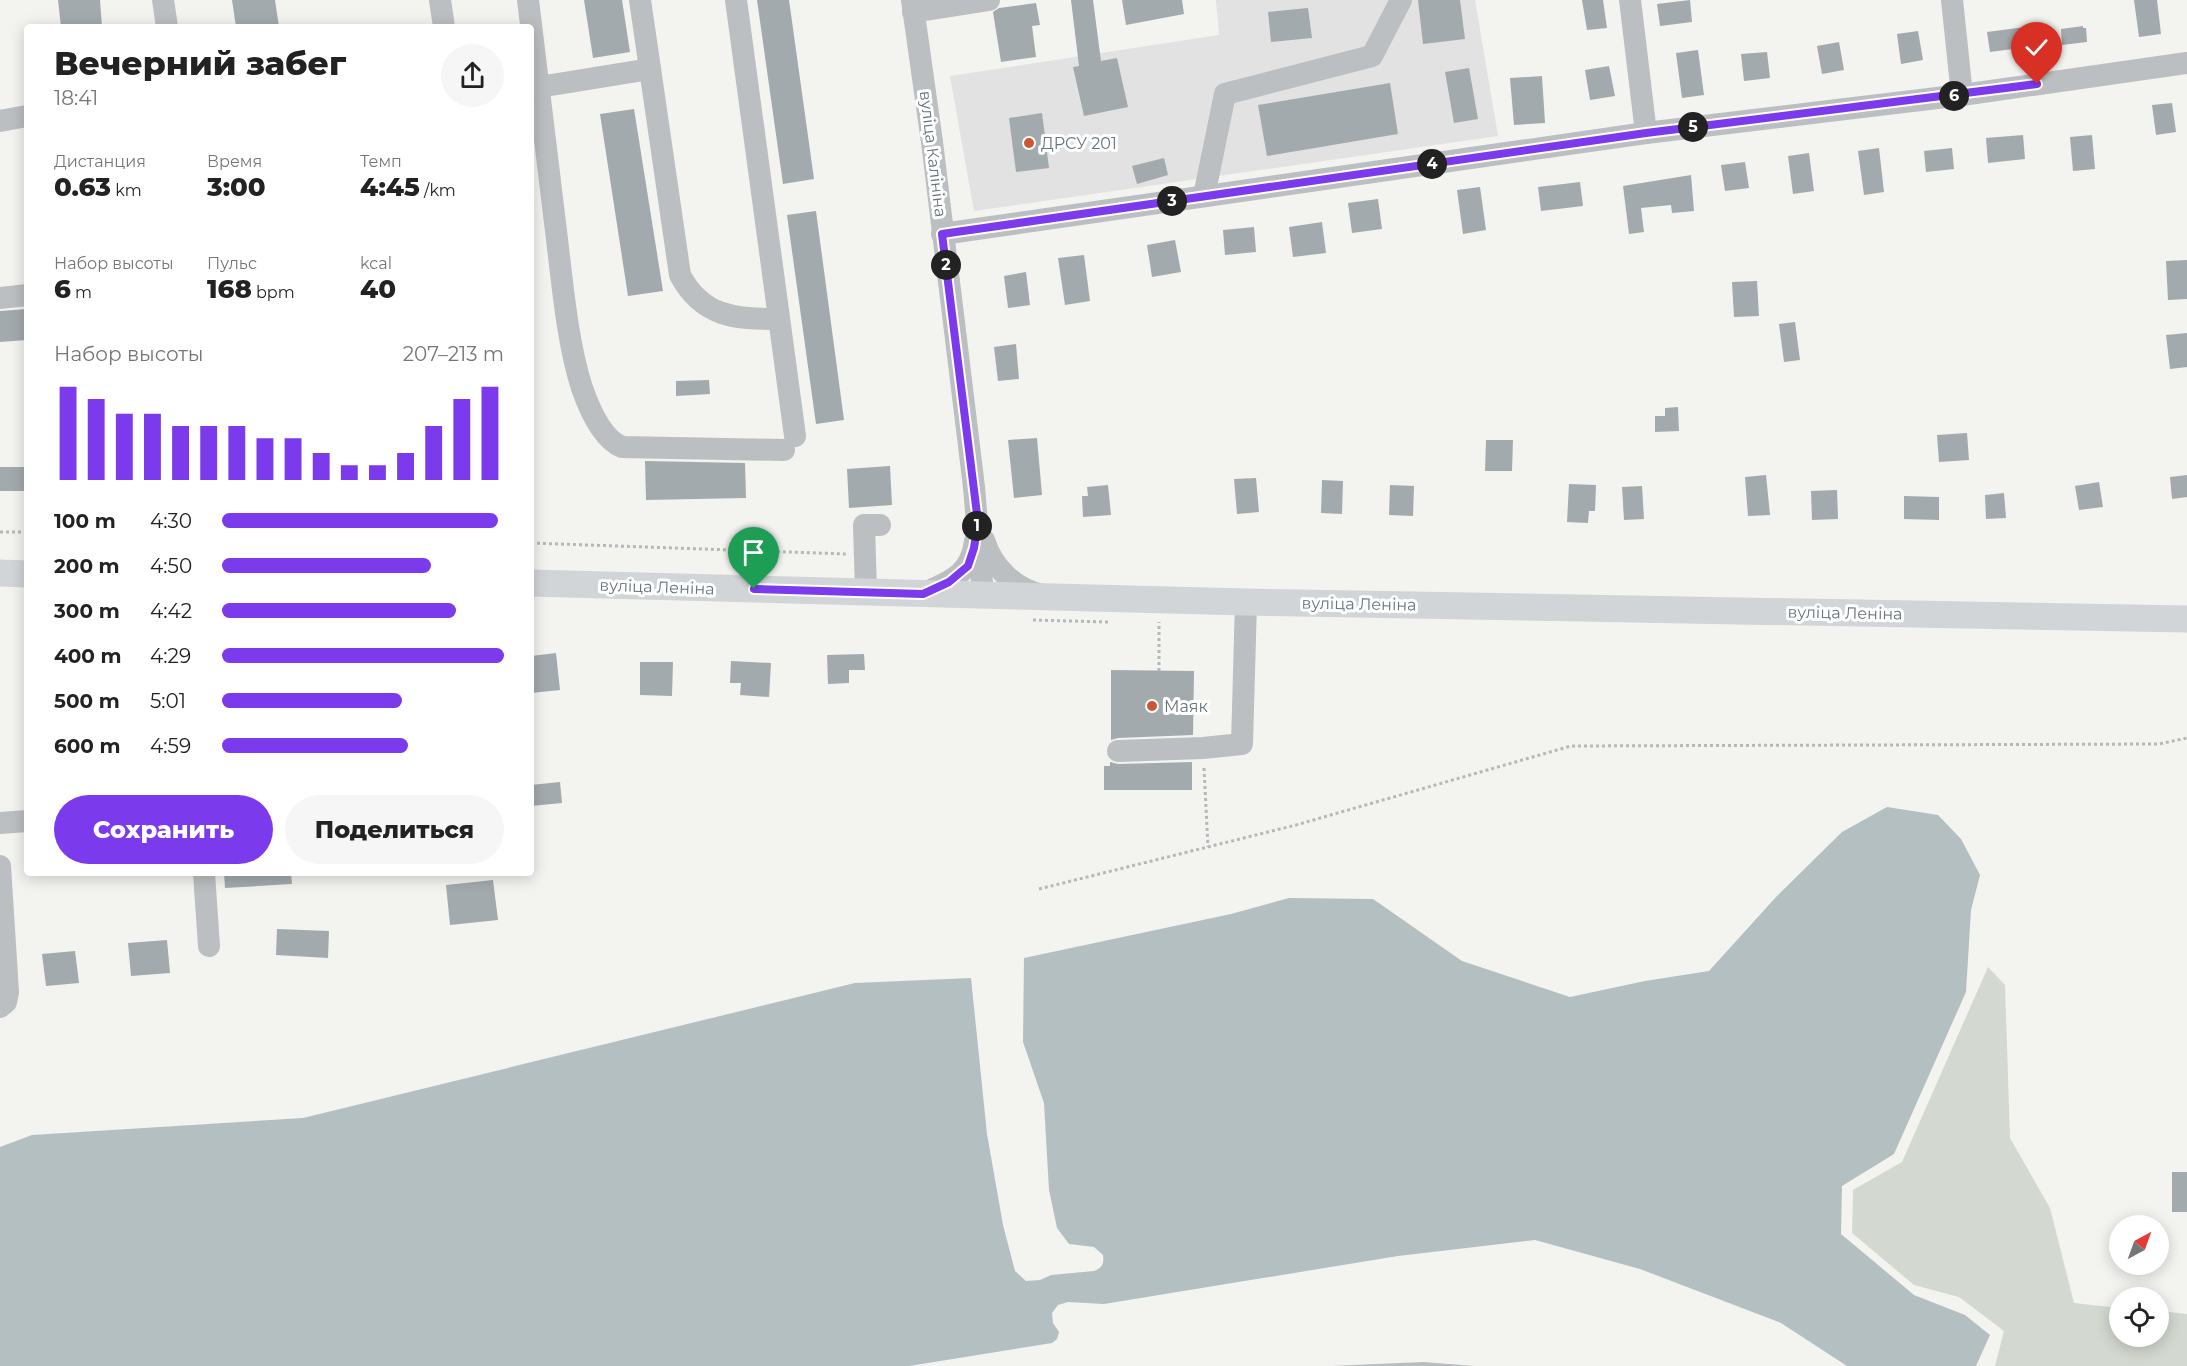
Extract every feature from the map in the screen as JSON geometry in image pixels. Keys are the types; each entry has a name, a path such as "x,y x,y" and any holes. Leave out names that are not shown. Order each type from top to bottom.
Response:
{"main road":[{"path":"0,573 24,574"},
{"name":"вуліца Леніна","path":"534,584 1246,602 2187,619"}],"street":[{"path":"163,0 167,24"},
{"path":"440,0 444,24"},
{"path":"528,0 531,24"},
{"path":"640,0 680,275 687,290 699,302 718,312 750,319 779,319"},
{"path":"534,47 573,352 582,389 596,419 609,439 622,447 789,443 779,319 736,0"},
{"path":"912,6 989,0"},
{"path":"1203,196 1225,94 1372,56 1401,0"},
{"path":"1630,0 1646,133"},
{"path":"1952,0 1962,95"},
{"name":"вуліца Калініна","path":"912,6 932,142 978,522 983,595"},
{"path":"942,234 1646,133 1962,95 2187,63"},
{"path":"539,87 650,69"},
{"path":"0,121 24,117"},
{"path":"0,298 24,296"},
{"path":"923,594 949,582 968,566 974,548 978,522"},
{"path":"978,522 988,552 998,569 1011,580 1033,592 1049,596"},
{"path":"866,592 864,525 880,525"},
{"path":"1118,751 1242,744 1246,602"},
{"path":"0,823 24,821"},
{"path":"0,866 8,992 6,1002 0,1007"},
{"path":"204,876 209,946"}],"path":[{"path":"0,532 24,532"},
{"path":"534,543 846,554 865,563"},
{"path":"1039,889 1296,825 1571,746 2148,744 2187,738"},
{"path":"1203,748 1208,847"}],"shaded area":[{"path":"1216,0 1475,0 1498,136 974,211 950,76 1219,35"},
{"path":"1887,807 1938,815 1961,839 1980,875 1971,910 1966,992 1894,1154 1842,1186 1841,1234 1914,1295 1965,1315 1990,1335 1976,1366 1847,1366 1781,1323 1640,1269 1535,1240 1398,1256 1104,1304 1068,1302 1058,1305 1052,1313 1053,1323 1059,1332 1057,1339 1052,1343 909,1366 0,1366 0,1147 32,1135 303,1118 855,983 971,978 987,1134 1003,1225 1015,1271 1026,1281 1040,1280 1051,1275 1094,1271 1102,1265 1103,1255 1094,1247 1069,1244 1057,1228 1049,1190 1044,1103 1023,1042 1024,958 1231,914 1289,898 1373,899 1462,961 1570,997 1645,981 1709,971 1776,897 1842,832"},
{"path":"1988,967 2005,985 2010,1138 2050,1208 2074,1303 2109,1307 2109,1347 2169,1347 2169,1312 2187,1314 2187,1366 1995,1366 2004,1331 1959,1297 1914,1285 1852,1233 1853,1190 1902,1162"},
{"path":"1423,1362 1475,1366 1331,1366"}],"building":[{"path":"58,0 100,0 102,24 61,24"},
{"path":"232,0 275,0 279,24 236,24"},
{"path":"584,0 622,0 630,52 593,58"},
{"path":"757,0 789,0 814,179 783,184"},
{"path":"1071,0 1093,0 1101,61 1117,58 1128,107 1084,116 1073,67 1079,66"},
{"path":"1122,0 1182,0 1184,14 1126,25"},
{"path":"1418,0 1460,0 1465,39 1423,44"},
{"path":"1582,0 1603,0 1607,28 1587,30"},
{"path":"1690,0 1692,22 1660,26 1657,4"},
{"path":"2134,0 2157,0 2161,34 2139,37"},
{"path":"1036,3 1040,25 1032,26 1036,57 1001,62 993,12 999,8"},
{"path":"1308,8 1312,38 1271,42 1268,12"},
{"path":"2083,26 2086,28 2087,42 2062,45 2061,29"},
{"path":"2025,27 2028,47 1990,52 1987,32"},
{"path":"1918,31 1923,60 1901,64 1897,34"},
{"path":"1839,42 1844,70 1822,74 1817,46"},
{"path":"1698,50 1704,95 1682,98 1676,53"},
{"path":"1767,52 1770,78 1744,81 1741,54"},
{"path":"1609,66 1615,96 1590,100 1585,70"},
{"path":"1469,68 1478,119 1454,123 1445,72"},
{"path":"1542,76 1545,123 1514,125 1510,78"},
{"path":"1390,83 1398,134 1267,156 1258,105"},
{"path":"2172,103 2176,132 2156,135 2152,105"},
{"path":"634,109 663,291 628,296 600,114"},
{"name":"ДРСУ 201","path":"1042,113 1049,168 1016,172 1009,118"},
{"path":"2023,135 2025,159 1988,163 1986,138"},
{"path":"2092,135 2095,169 2073,171 2070,137"},
{"path":"1879,148 1884,192 1864,195 1858,151"},
{"path":"1952,148 1954,169 1926,172 1924,151"},
{"path":"1809,153 1814,191 1793,194 1788,156"},
{"path":"1164,158 1168,175 1137,184 1132,166"},
{"path":"1745,162 1749,188 1725,191 1721,165"},
{"path":"1691,175 1694,211 1672,213 1671,205 1641,208 1644,232 1629,234 1623,186"},
{"path":"1580,182 1583,206 1541,211 1538,187"},
{"path":"1480,187 1486,230 1463,234 1457,190"},
{"path":"1378,199 1382,229 1352,233 1348,203"},
{"path":"816,211 844,420 816,424 787,215"},
{"path":"1322,222 1326,253 1293,257 1289,227"},
{"path":"1254,227 1256,252 1225,255 1223,230"},
{"path":"1175,240 1181,272 1152,277 1147,245"},
{"path":"1084,255 1090,301 1065,305 1058,258"},
{"path":"2187,260 2187,299 2168,300 2166,261"},
{"path":"1026,272 1030,305 1008,308 1004,276"},
{"path":"1757,281 1759,316 1734,317 1732,282"},
{"path":"24,309 24,340 0,342 0,311"},
{"path":"1795,322 1800,360 1784,362 1779,324"},
{"path":"2187,333 2187,367 2170,369 2166,335"},
{"path":"1016,344 1019,379 998,381 994,347"},
{"path":"709,380 710,394 676,396 676,381"},
{"path":"1678,407 1679,431 1655,432 1655,416 1665,416 1665,408"},
{"path":"1967,433 1969,460 1939,462 1937,435"},
{"path":"1037,438 1042,495 1014,498 1008,440"},
{"path":"1486,440 1513,440 1512,471 1485,471"},
{"path":"645,461 745,463 746,498 646,500"},
{"path":"890,466 892,505 849,508 847,469"},
{"path":"0,467 24,467 24,491 0,491"},
{"path":"1766,475 1770,515 1748,516 1745,477"},
{"path":"2187,475 2187,497 2172,499 2170,477"},
{"path":"1256,478 1259,512 1237,514 1234,479"},
{"path":"1322,480 1343,481 1342,514 1321,513"},
{"path":"2099,482 2103,507 2079,510 2075,486"},
{"path":"1569,484 1596,485 1595,511 1589,511 1588,523 1567,522"},
{"path":"1108,485 1111,515 1083,517 1082,496 1088,496 1087,487"},
{"path":"1390,485 1414,486 1413,516 1389,515"},
{"path":"1642,486 1644,519 1624,520 1622,487"},
{"path":"1837,490 1838,519 1812,520 1811,491"},
{"path":"2004,493 2006,518 1986,519 1985,495"},
{"path":"1904,496 1939,497 1939,520 1904,519"},
{"path":"556,653 560,690 534,693 534,656"},
{"path":"864,654 865,670 849,670 849,683 828,684 827,655"},
{"path":"731,661 771,663 769,697 740,695 741,683 730,683"},
{"path":"640,662 673,662 672,696 640,695"},
{"name":"Маяк","path":"1111,670 1194,671 1193,735 1111,740"},
{"path":"1110,762 1118,764 1192,762 1192,790 1104,790 1104,766 1110,766"},
{"path":"560,782 562,803 534,806 534,785"},
{"path":"224,876 291,876 292,884 225,888"},
{"path":"493,880 498,920 450,925 446,885"},
{"path":"277,929 329,931 328,958 276,955"},
{"path":"167,940 170,973 131,976 128,943"},
{"path":"75,951 79,983 46,986 42,954"},
{"path":"2172,1172 2187,1172 2187,1212 2172,1212"}],"place":[{"name":"ДРСУ 201","path":"1029,143"},
{"name":"Маяк","path":"1152,706"}],"route":[{"path":"754,589 923,594 949,582 968,566 974,548 978,522 942,234 1646,133 2037,84"}]}
